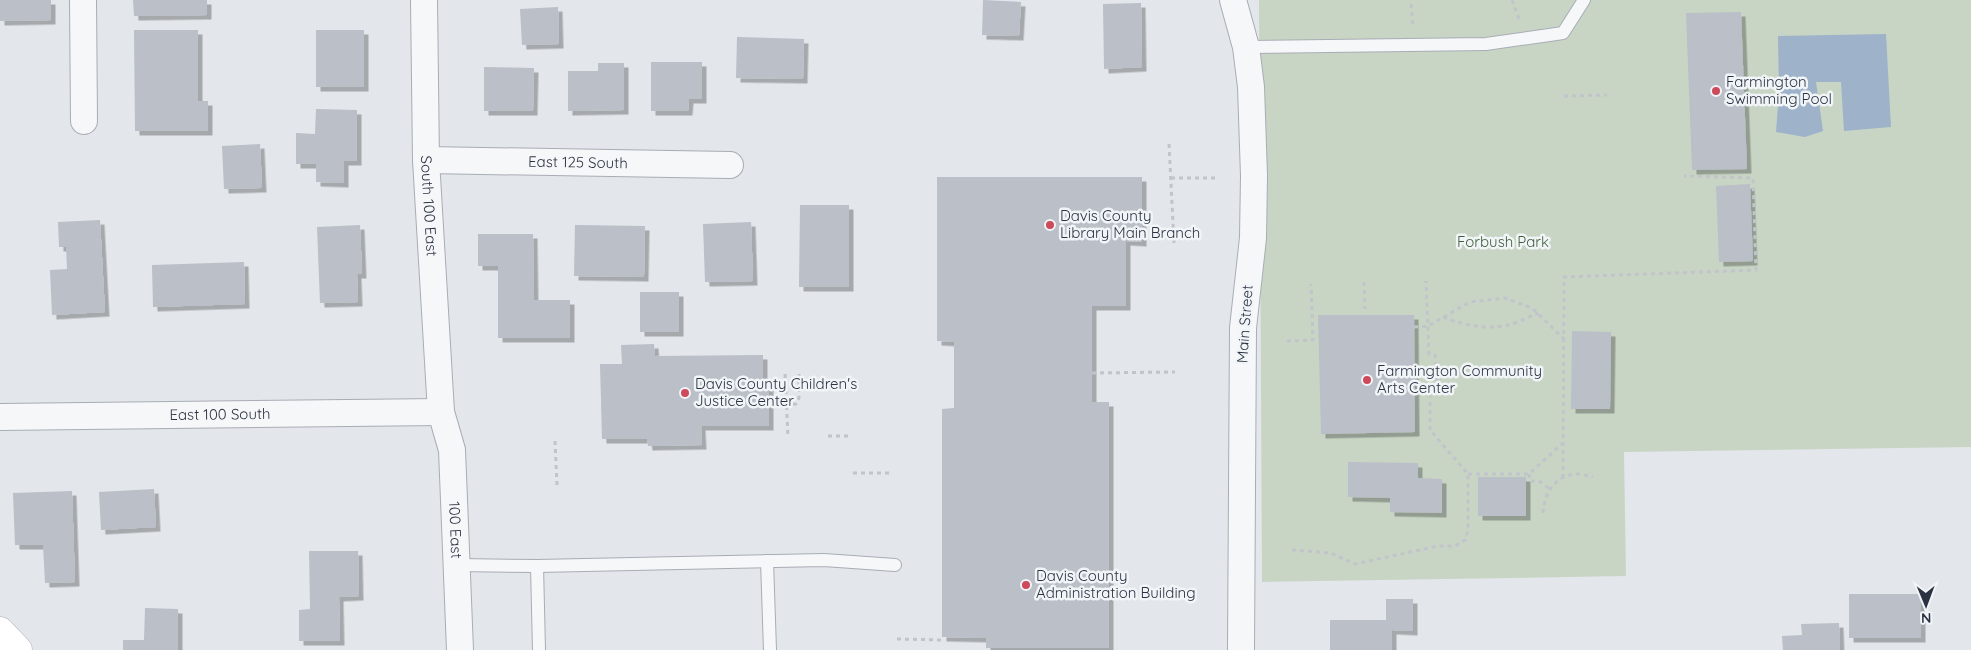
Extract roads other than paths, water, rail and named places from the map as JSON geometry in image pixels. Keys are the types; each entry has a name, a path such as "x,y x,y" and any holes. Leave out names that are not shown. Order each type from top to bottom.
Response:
{"main road":[{"path":"0,632 18,650"}],"street":[{"path":"83,0 84,121"},
{"name":"South 100 East","path":"424,0 426,160 441,412"},
{"name":"Main Street","path":"1233,0 1246,47 1251,87 1254,176 1253,238 1243,328 1241,650"},
{"name":"East 125 South","path":"426,160 730,165"},
{"name":"East 100 South","path":"0,417 441,412"},
{"name":"100 East","path":"441,412 452,450 460,650"}],"lane":[{"path":"1246,47 1486,44 1562,34 1584,0"},
{"path":"456,565 537,566 824,560 895,565"},
{"path":"767,561 770,650"},
{"path":"537,566 539,650"}],"water":[{"path":"1886,34 1891,127 1844,131 1841,82 1816,82 1823,131 1805,137 1776,132 1779,92 1778,36"}],"place":[{"name":"Farmington Swimming Pool","path":"1716,91"},
{"name":"Davis County Library Main Branch","path":"1050,225"},
{"name":"Farmington Community Arts Center","path":"1367,380"},
{"name":"Davis County Children's Justice Center","path":"685,393"},
{"name":"Davis County Administration Building","path":"1026,585"}],"park label":[{"name":"Forbush Park","path":"1503,242"}]}
